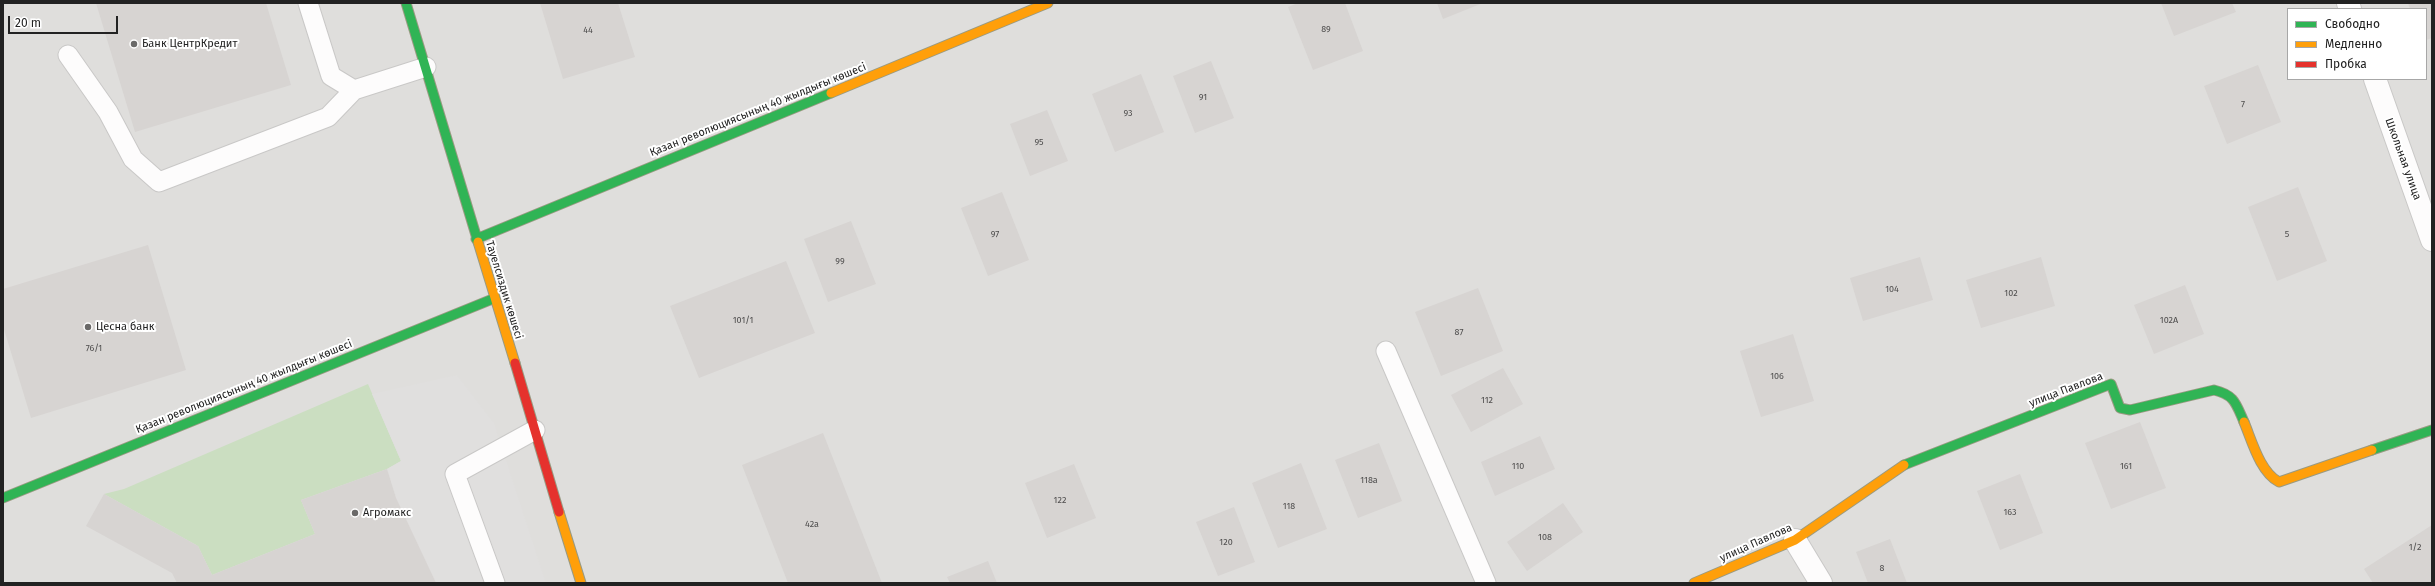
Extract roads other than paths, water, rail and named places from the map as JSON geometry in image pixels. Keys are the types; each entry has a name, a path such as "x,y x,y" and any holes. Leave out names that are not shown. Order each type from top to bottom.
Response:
{"street":[{"name":"Тауелсиздик көшесі","path":"406,3 581,583"},
{"name":"Қазан революциясының 40 жылдығы көшесі","path":"476,239 1048,3"},
{"name":"Школьная улица","path":"2375,80 2432,240"},
{"name":"Қазан революциясының 40 жылдығы көшесі","path":"3,498 495,298"},
{"name":"улица Павлова","path":"1694,583 1794,540 1900,467 2111,384 2120,408 2130,410 2214,390 2226,393 2234,400 2265,469 2271,478 2279,482 2432,430"},
{"path":"1794,540 1821,583"}],"lane":[{"path":"308,3 331,76 354,90"},
{"path":"68,56 108,112 133,159 159,182 328,117 354,90 426,68"},
{"path":"1386,351 1486,583"},
{"path":"495,583 455,474 535,430"}],"place":[{"name":"Банк ЦентрКредит","path":"134,44"},
{"name":"Цесна банк","path":"88,327"},
{"name":"Агромакс","path":"355,513"}]}
